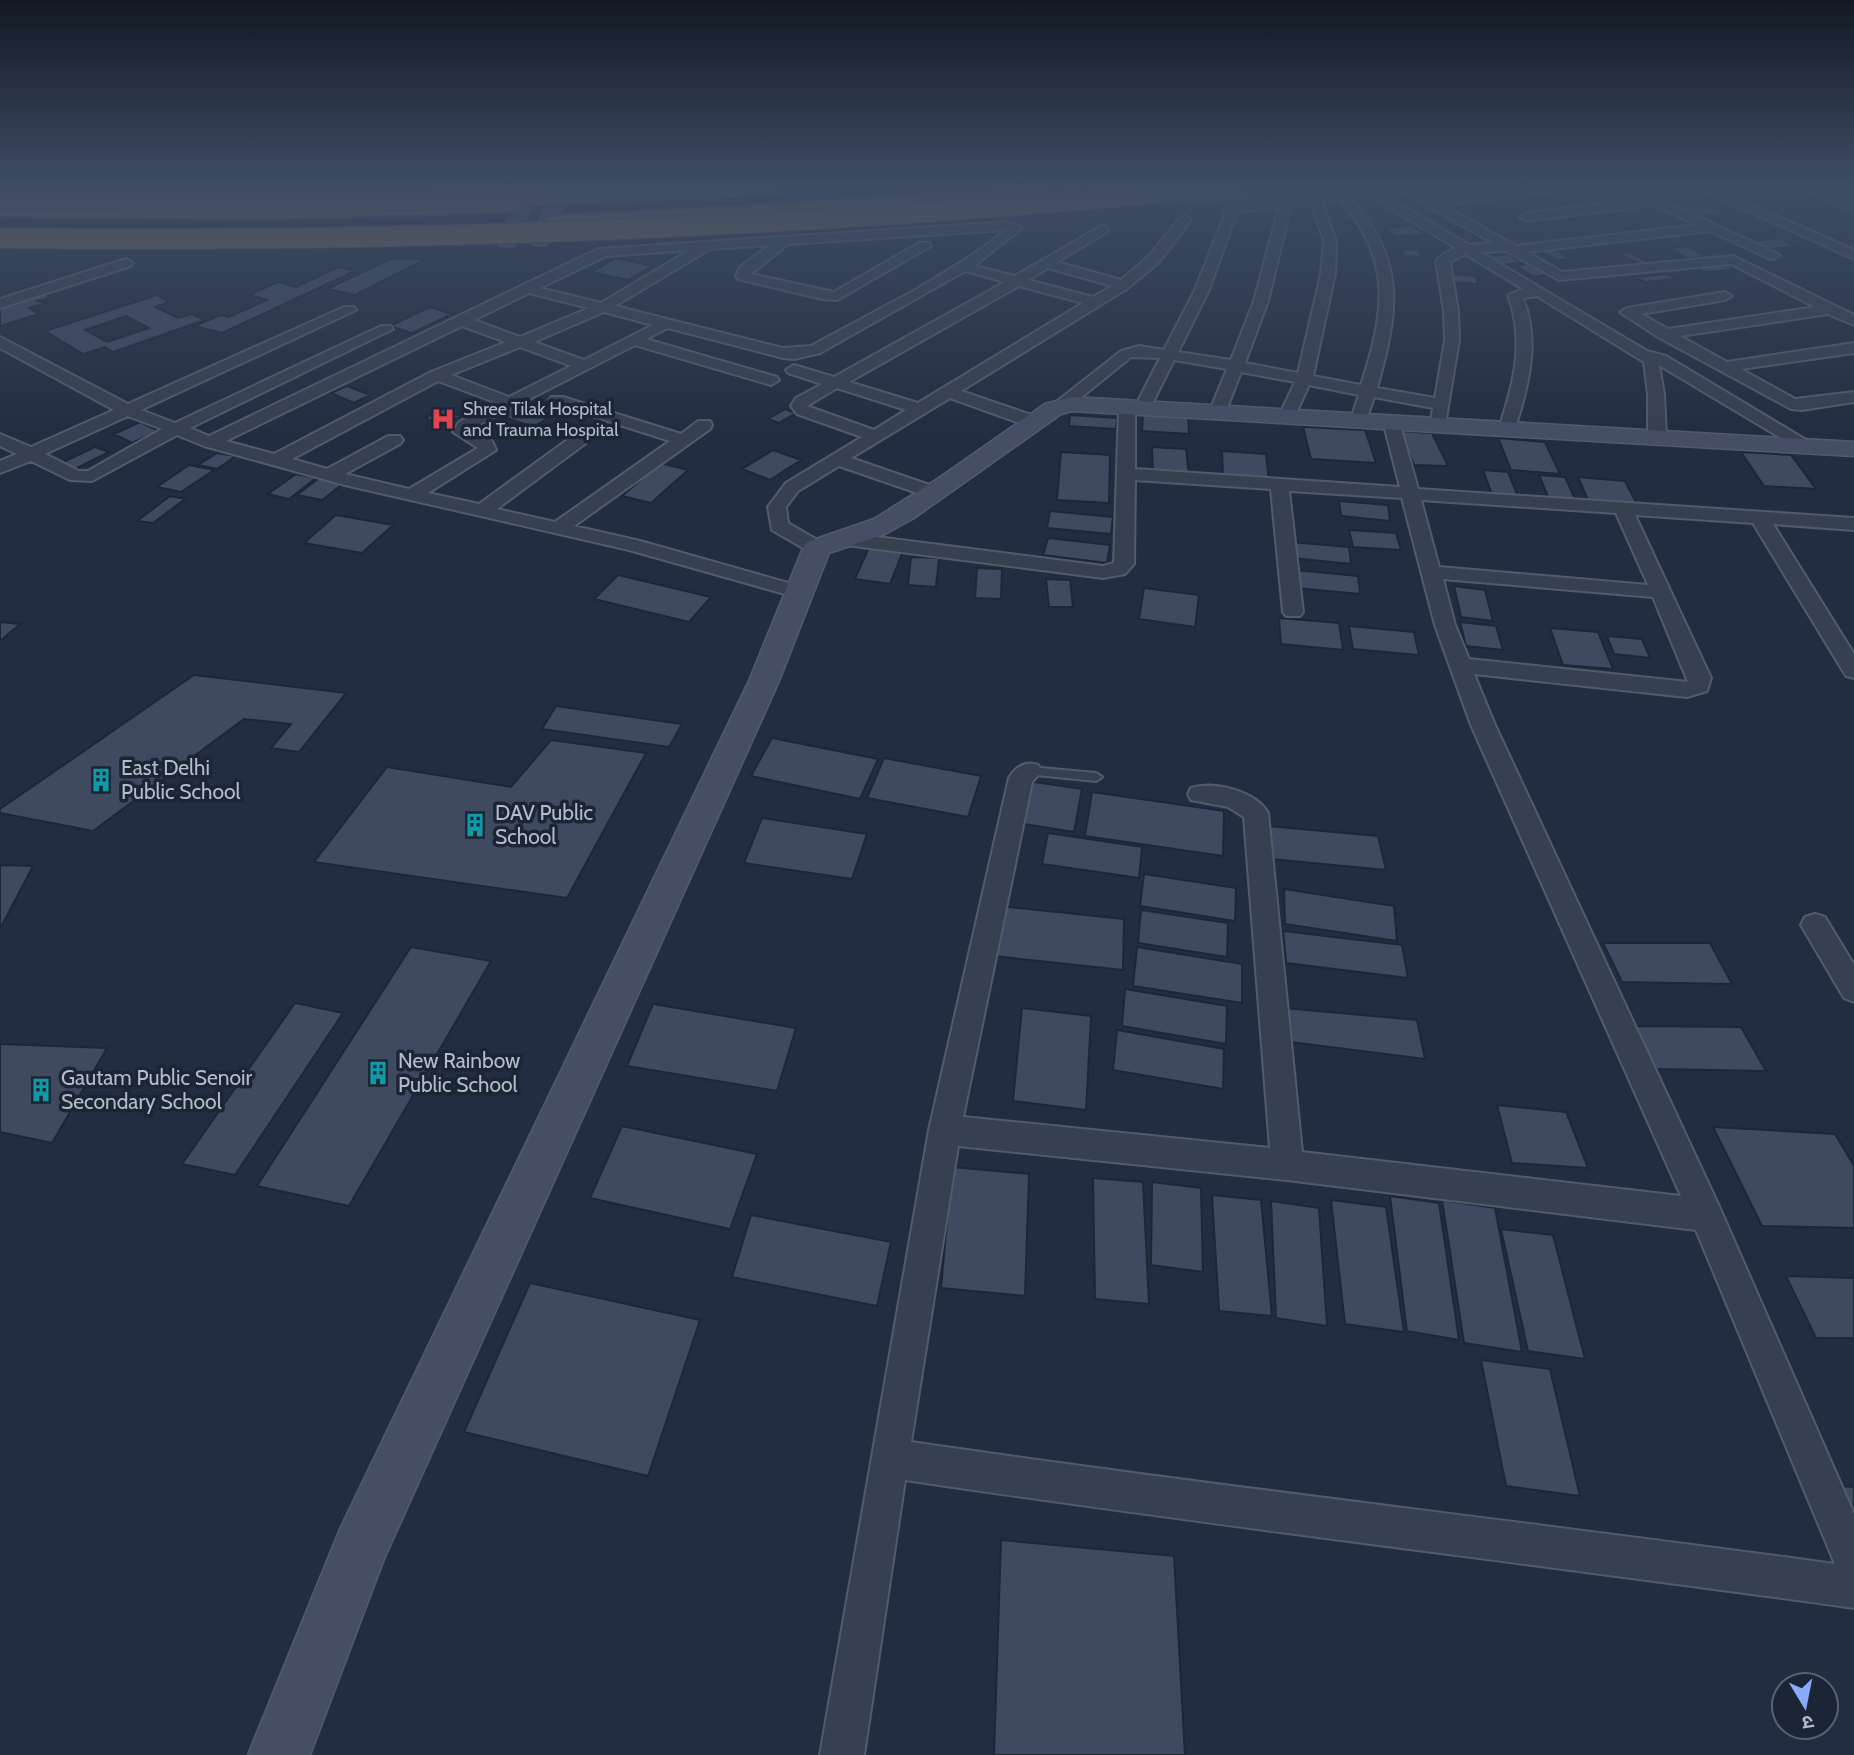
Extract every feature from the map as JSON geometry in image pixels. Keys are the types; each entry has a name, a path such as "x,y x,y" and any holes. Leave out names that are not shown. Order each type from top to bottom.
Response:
{"main road":[{"path":"279,1755 360,1549 764,681 799,592 828,543 880,526 935,492 1034,422 1061,406 1080,404 1391,421 1440,414 1507,428 1854,449"}],"street":[{"path":"0,304 111,268"},
{"path":"209,442 569,268"},
{"path":"275,461 437,376 602,308 669,268"},
{"path":"748,268 743,276 822,295 838,296 897,268"},
{"path":"525,288 783,353 805,353 815,351 961,268"},
{"path":"983,268 1018,281 1096,302"},
{"path":"876,436 803,411 799,406 802,401 1042,268"},
{"path":"1063,268 1123,285"},
{"path":"1143,268 1096,302 792,487 777,508 779,526 828,543 1103,572 1118,570 1124,564 1126,474 1134,409 1170,355 1210,268"},
{"path":"1216,413 1250,333 1269,268"},
{"path":"1287,416 1304,379 1327,268"},
{"path":"1359,419 1381,346 1384,268"},
{"path":"1061,406 1132,351 1170,355 1304,379 1367,393 1440,414 1452,340 1449,290 1443,268"},
{"path":"1497,268 1535,291"},
{"path":"1543,268 1564,276 1648,268"},
{"path":"1672,268 1768,319"},
{"path":"1749,268 1854,321"},
{"path":"1507,428 1521,385 1526,350 1524,326 1515,295 1535,291 1542,292 1645,355 1652,363 1657,436"},
{"path":"1736,302 1627,312 1791,404 1802,405 1854,397"},
{"path":"1663,334 1830,309"},
{"path":"0,468 349,310"},
{"path":"460,320 587,366"},
{"path":"412,495 487,450 486,445 464,434 461,428 667,323"},
{"path":"0,439 76,476 84,477 177,428 386,329"},
{"path":"636,341 771,380"},
{"path":"0,342 70,383 129,411 209,442 329,475 559,527 799,592"},
{"path":"1724,368 1854,348"},
{"path":"1645,355 1661,359 1807,446"},
{"path":"794,370 920,408"},
{"path":"437,376 510,404"},
{"path":"946,391 1034,422"},
{"path":"557,400 683,440"},
{"path":"1391,421 1445,625 1483,725 1706,1215 1854,1561"},
{"path":"559,527 704,425"},
{"path":"483,510 580,439"},
{"path":"329,475 394,440"},
{"path":"836,459 935,492"},
{"path":"1126,474 1854,524"},
{"path":"1279,484 1293,612"},
{"path":"1460,665 1687,690 1699,686 1700,678 1623,508"},
{"path":"1759,517 1854,671"},
{"path":"1432,572 1661,592"},
{"path":"842,1755 945,1130 1021,778 1030,771"},
{"path":"1200,794 1234,799 1256,813 1287,1165"},
{"path":"1815,925 1854,990"},
{"path":"945,1130 1287,1165 1706,1215"},
{"path":"889,1458 1152,1497 1502,1539 1854,1587"}],"lane":[{"path":"1030,771 1096,777"}],"building":[{"path":"336,268 355,271 222,333 195,326 220,315 229,317 267,300 249,295 278,282 296,287"},
{"path":"371,268 408,268 355,295 327,289"},
{"path":"599,268 649,268 628,280 592,272"},
{"path":"1519,268 1534,268 1546,275 1534,277"},
{"path":"1696,268 1734,270 1703,272"},
{"path":"1450,274 1476,276 1478,284 1452,282"},
{"path":"1667,274 1676,279 1645,282 1635,277"},
{"path":"43,293 51,298 36,301 47,303 29,308 39,314 0,326 0,306"},
{"path":"157,295 169,302 155,307 178,318 192,314 205,320 113,352 105,347 83,354 45,331","holes":["126,316 149,328 107,342 85,330"]},
{"path":"430,307 452,314 412,333 390,326"},
{"path":"347,386 370,395 354,403 331,393"},
{"path":"523,399 560,411 533,427 496,414"},
{"path":"443,409 460,416 441,425 425,418"},
{"path":"785,409 796,413 779,423 768,419"},
{"path":"1143,414 1188,417 1189,434 1142,431"},
{"path":"1070,415 1117,418 1116,429 1069,426"},
{"path":"140,422 159,431 132,443 114,434"},
{"path":"1303,427 1365,430 1376,463 1311,459"},
{"path":"1399,431 1432,433 1448,466 1414,465"},
{"path":"1498,438 1545,442 1560,474 1511,470"},
{"path":"95,447 109,452 73,470 59,464"},
{"path":"1152,447 1186,449 1189,475 1153,473"},
{"path":"773,450 801,460 770,480 742,469"},
{"path":"1222,451 1266,454 1269,481 1223,477"},
{"path":"1061,452 1110,455 1109,503 1057,500"},
{"path":"1741,452 1791,455 1816,489 1764,486"},
{"path":"217,453 236,456 217,469 198,465"},
{"path":"660,463 688,470 651,503 622,496"},
{"path":"189,465 214,470 181,492 157,487"},
{"path":"1483,470 1508,472 1519,499 1493,497"},
{"path":"296,474 316,478 289,499 268,494"},
{"path":"1539,475 1565,477 1576,501 1549,499"},
{"path":"1578,477 1625,481 1637,504 1588,500"},
{"path":"319,478 344,483 322,500 297,495"},
{"path":"170,496 185,499 153,523 137,521"},
{"path":"1339,501 1388,505 1390,521 1341,516"},
{"path":"1050,511 1113,517 1111,534 1047,528"},
{"path":"336,515 393,525 362,553 304,543"},
{"path":"1349,530 1396,533 1401,550 1353,547"},
{"path":"1048,538 1110,545 1107,563 1043,555"},
{"path":"1291,542 1349,547 1351,564 1292,558"},
{"path":"869,547 903,551 890,584 855,579"},
{"path":"911,557 939,558 936,587 908,585"},
{"path":"977,568 1002,569 1001,599 975,598"},
{"path":"1295,570 1358,576 1360,594 1296,588"},
{"path":"618,575 711,597 689,622 594,599"},
{"path":"1046,579 1070,580 1073,607 1049,607"},
{"path":"1454,586 1485,590 1493,621 1461,617"},
{"path":"1144,588 1199,595 1195,627 1139,619"},
{"path":"1279,618 1339,623 1343,650 1281,644"},
{"path":"0,622 20,624 0,641"},
{"path":"1460,622 1496,626 1503,650 1466,646"},
{"path":"1349,626 1414,632 1419,655 1353,649"},
{"path":"1550,628 1598,632 1613,669 1563,665"},
{"path":"1607,636 1642,639 1650,658 1614,654"},
{"name":"East Delhi Public School","path":"194,675 346,693 299,752 271,748 291,724 244,719 93,831 0,813 0,809"},
{"path":"556,706 682,724 669,747 542,729"},
{"path":"772,738 878,759 860,799 751,776"},
{"name":"DAV Public School","path":"551,740 646,753 567,898 314,862 387,767 511,787"},
{"path":"884,758 981,776 968,817 867,798"},
{"path":"1028,781 1082,789 1074,832 1018,823"},
{"path":"1092,792 1224,811 1223,856 1085,836"},
{"path":"762,818 867,834 852,879 744,863"},
{"path":"1267,826 1378,836 1386,870 1271,859"},
{"path":"1048,833 1142,847 1139,878 1042,864"},
{"path":"0,865 33,866 0,929"},
{"path":"1144,874 1236,888 1235,921 1140,906"},
{"path":"1284,889 1394,906 1397,941 1285,924"},
{"path":"1000,906 1124,919 1123,970 994,956"},
{"path":"1141,910 1228,923 1227,957 1138,943"},
{"path":"1283,931 1402,945 1408,978 1286,963"},
{"path":"1603,943 1710,943 1732,984 1622,982"},
{"name":"New Rainbow Public School","path":"411,947 491,961 349,1206 257,1186"},
{"path":"1137,947 1242,964 1242,1003 1133,986"},
{"path":"1125,989 1227,1006 1226,1044 1122,1026"},
{"path":"295,1003 343,1013 235,1175 182,1164"},
{"path":"653,1004 796,1028 777,1091 627,1066"},
{"path":"1022,1008 1091,1016 1086,1110 1013,1101"},
{"path":"1284,1008 1417,1020 1425,1059 1290,1042"},
{"path":"1635,1026 1741,1027 1766,1071 1656,1069"},
{"path":"1117,1030 1224,1049 1223,1089 1113,1070"},
{"name":"Gautam Public Senoir Secondary School","path":"0,1044 107,1048 52,1143 0,1132"},
{"path":"1497,1105 1566,1112 1588,1168 1512,1163"},
{"path":"622,1126 757,1154 730,1229 590,1198"},
{"path":"1713,1127 1835,1134 1854,1166 1854,1228 1762,1226"},
{"path":"952,1167 1029,1174 1025,1296 941,1288"},
{"path":"1093,1178 1143,1182 1149,1304 1095,1299"},
{"path":"1152,1182 1201,1188 1203,1272 1151,1265"},
{"path":"1212,1195 1261,1200 1272,1316 1219,1311"},
{"path":"1390,1196 1439,1203 1459,1340 1407,1331"},
{"path":"1331,1200 1386,1207 1404,1332 1345,1324"},
{"path":"1442,1200 1495,1208 1522,1352 1464,1343"},
{"path":"1271,1201 1319,1208 1327,1326 1276,1318"},
{"path":"751,1215 891,1242 877,1306 732,1277"},
{"path":"1501,1229 1553,1235 1585,1359 1528,1351"},
{"path":"1786,1276 1854,1278 1854,1338 1816,1338"},
{"path":"530,1283 700,1320 648,1476 464,1432"},
{"path":"1481,1360 1550,1369 1580,1496 1506,1486"},
{"path":"1840,1486 1854,1487 1854,1517"},
{"path":"1001,1540 1174,1556 1185,1755 994,1755"}],"place":[{"name":"Shree Tilak Hospital and Trauma Hospital","path":"443,419"},
{"name":"East Delhi Public School","path":"101,780"},
{"name":"DAV Public School","path":"475,825"},
{"name":"New Rainbow Public School","path":"378,1073"},
{"name":"Gautam Public Senoir Secondary School","path":"41,1090"}]}
